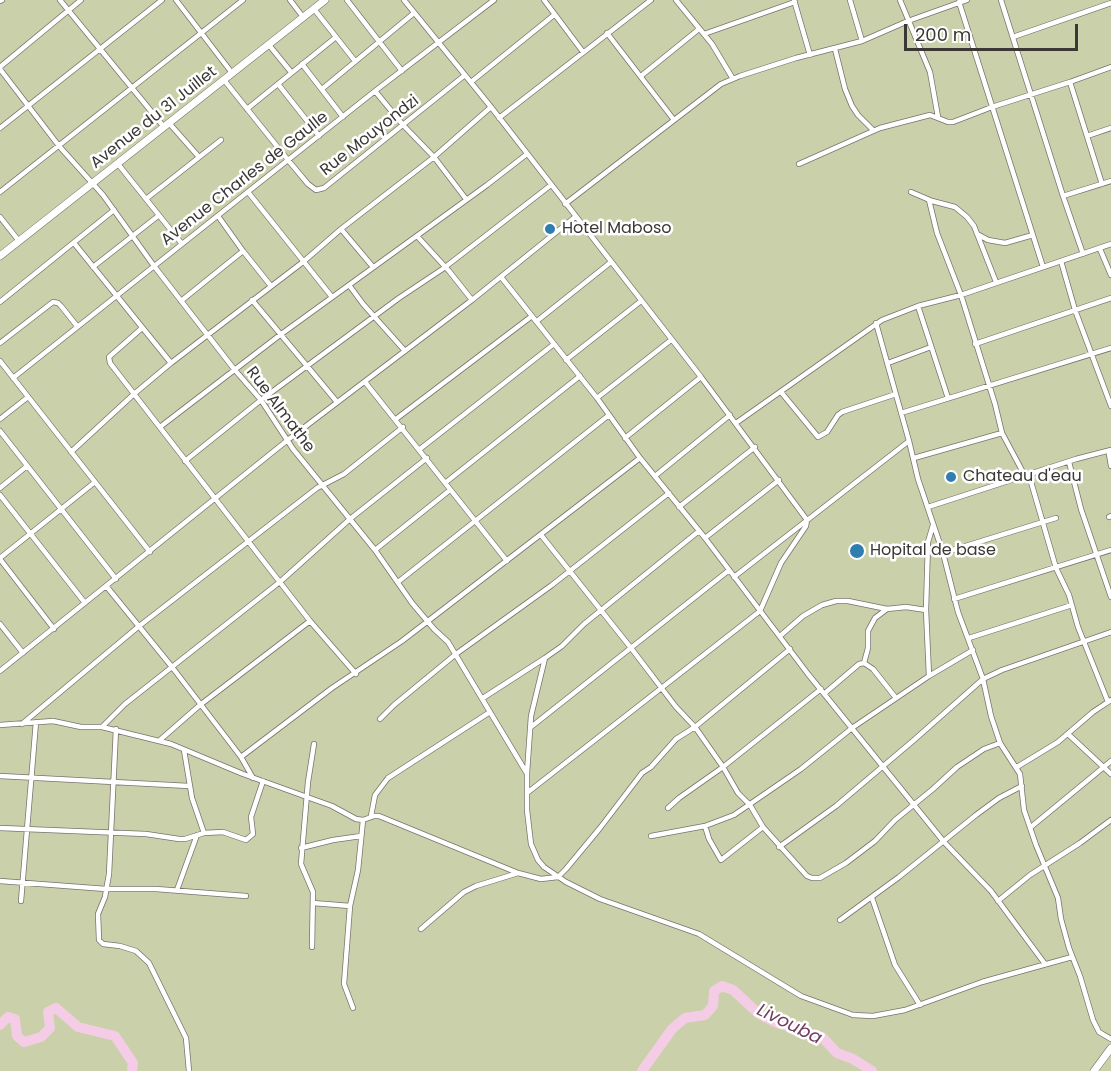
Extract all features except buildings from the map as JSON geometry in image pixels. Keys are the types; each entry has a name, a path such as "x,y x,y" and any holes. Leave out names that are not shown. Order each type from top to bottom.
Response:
{"street":[{"path":"60,0 132,88 199,157"},
{"path":"0,68 81,0"},
{"path":"0,128 162,0"},
{"path":"176,0 203,32 232,73"},
{"path":"0,192 243,0"},
{"path":"290,0 303,17"},
{"name":"Avenue du 31 Juillet","path":"0,256 325,0"},
{"path":"347,0 402,71"},
{"path":"404,0 491,107 701,376 807,520 806,526 781,562 760,611 527,793"},
{"path":"408,5 415,0"},
{"name":"Avenue Charles de Gaulle","path":"13,378 375,91 494,0"},
{"path":"553,0 546,2 583,52"},
{"path":"499,118 651,0"},
{"path":"676,0 704,34 733,79"},
{"path":"850,0 862,41"},
{"path":"900,0 930,72 938,117"},
{"path":"565,204 713,90 733,79 796,58 862,41 908,21 967,0"},
{"path":"1001,0 1083,254"},
{"path":"704,34 795,1 810,55"},
{"path":"959,2 1043,267"},
{"path":"1013,37 1111,3"},
{"path":"314,9 356,61"},
{"path":"322,89 414,13"},
{"path":"471,82 554,15"},
{"path":"641,76 699,29"},
{"path":"608,33 674,120"},
{"path":"247,109 336,37"},
{"path":"269,45 291,72"},
{"path":"835,49 845,89 852,106 873,130"},
{"path":"302,64 343,117"},
{"path":"799,164 873,130 930,115 953,122 992,106 1111,67"},
{"name":"Rue Almathe","path":"0,68 59,146 114,210 154,266 234,369 261,399 293,448 375,550 427,621 448,642 527,774"},
{"name":"Rue Mouyondzi","path":"224,80 288,160 312,188 318,190 465,75"},
{"path":"1070,82 1102,184"},
{"path":"278,84 319,136"},
{"path":"375,91 434,157 466,199"},
{"path":"71,453 171,363 303,262 341,229 434,157 491,107"},
{"path":"1087,136 1111,128"},
{"path":"146,199 221,140"},
{"path":"160,427 234,369 527,154"},
{"path":"118,164 182,244"},
{"path":"1063,196 1111,181"},
{"path":"185,461 261,399 444,268 550,185"},
{"path":"248,192 332,297"},
{"path":"911,192 929,200 948,204 961,211 971,221 996,282"},
{"path":"929,200 937,233 961,295 1002,433 1027,475 1056,568 1072,605 1078,627 1110,701 1046,751 1017,767"},
{"path":"0,302 114,210"},
{"path":"93,267 158,216"},
{"path":"218,216 271,286"},
{"path":"0,217 19,241"},
{"path":"0,671 289,440 472,300 575,217"},
{"path":"341,229 373,267"},
{"path":"977,234 988,240 1005,243 1033,235"},
{"path":"417,236 472,300"},
{"path":"74,243 171,363"},
{"path":"736,423 876,323 918,306 961,295 1111,244"},
{"path":"1100,249 1111,275"},
{"path":"181,301 243,251"},
{"path":"1061,261 1075,310 1110,403"},
{"path":"537,321 611,262"},
{"path":"501,277 580,376 640,458 705,538 789,649 944,842 982,880 1045,964"},
{"path":"349,285 405,351"},
{"path":"975,344 1111,298"},
{"path":"252,300 338,402"},
{"path":"566,360 641,301"},
{"path":"0,342 53,302 61,306 77,326"},
{"path":"918,306 948,398"},
{"path":"396,419 532,316"},
{"path":"876,323 918,479 943,553 954,599 983,679 991,716 1000,743 1020,774 1024,810 1058,898 1061,919 1072,957 1096,1027 1102,1036 1111,1039"},
{"path":"142,328 108,358 215,500 310,621 356,674"},
{"path":"597,398 671,340"},
{"path":"420,449 554,344"},
{"path":"888,363 931,347"},
{"path":"901,413 1111,348"},
{"path":"0,362 150,552"},
{"path":"445,483 580,376"},
{"path":"625,438 701,376"},
{"path":"365,382 507,561"},
{"path":"781,392 818,437 827,432 842,412 896,394"},
{"path":"0,419 28,397"},
{"path":"398,582 609,415"},
{"path":"655,476 730,415"},
{"path":"22,724 138,627 317,488 344,474 402,427"},
{"path":"0,431 116,579"},
{"path":"914,458 1002,433"},
{"path":"734,577 909,441"},
{"path":"679,507 755,447"},
{"path":"927,507 1068,462 1111,452 1111,466"},
{"path":"102,727 126,704 280,581 350,519 427,458"},
{"path":"241,757 332,688 356,674 427,621 640,458"},
{"path":"1068,462 1095,555 1111,597"},
{"path":"0,488 27,466"},
{"path":"705,538 779,480"},
{"path":"54,628 0,559 94,482"},
{"path":"375,550 450,490"},
{"path":"380,719 456,654 569,572 669,493"},
{"path":"0,495 85,603"},
{"path":"943,553 1056,518"},
{"path":"929,676 926,610 928,542 933,525"},
{"path":"483,698 562,646 568,638 601,610 699,531"},
{"path":"541,535 676,707 695,726 763,827 807,876 820,878 846,862 875,841 957,767 984,749 1000,743"},
{"path":"954,599 1111,550"},
{"path":"530,728 728,570"},
{"path":"107,587 241,757 253,778"},
{"path":"780,636 803,616 829,603 848,601 887,609 906,607 926,610"},
{"path":"969,638 1072,605"},
{"path":"864,663 868,648 868,631 875,618 887,609"},
{"path":"160,740 200,705 310,621"},
{"path":"0,624 22,653"},
{"path":"779,847 836,806 983,679 1111,632"},
{"path":"0,725 53,721 81,727 116,729 160,740 253,778 332,806 356,819 363,820 376,816 389,820 518,873 540,879 558,877 600,828 642,773 651,767 676,739 789,649"},
{"path":"651,836 705,826 734,815 801,770 852,728 929,676 973,650"},
{"path":"545,658 530,728 527,774 528,817 534,852 544,867 558,877 600,899 699,934 801,996 853,1015 873,1016 920,1005 969,987 1072,957"},
{"path":"668,808 859,664 864,663 873,669 896,698"},
{"path":"371,817 375,795 388,778 490,712"},
{"path":"21,901 36,722"},
{"path":"116,729 106,889 98,914 100,942 136,951 149,963 186,1038 189,1071"},
{"path":"1068,734 1111,774"},
{"path":"312,947 314,903 311,887 301,864 301,848 314,744"},
{"path":"184,750 189,786 204,833"},
{"path":"1031,827 1111,761"},
{"path":"0,776 189,786"},
{"path":"0,828 111,832 179,838 223,831 249,839 253,830 251,817 263,781"},
{"path":"840,920 872,898 988,806 1022,786"},
{"path":"998,901 1111,819"},
{"path":"353,1008 344,984 350,906 358,870 363,820"},
{"path":"705,826 709,839 721,860 763,827"},
{"path":"177,890 197,835"},
{"path":"301,848 361,836"},
{"path":"422,929 464,892 518,873"},
{"path":"0,881 246,896"},
{"path":"872,898 895,965 920,1005"},
{"path":"314,903 350,906"},
{"path":"1094,1071 1111,1048"}],"green space":[{"path":"0,0 1111,0 1111,1071 0,1071"}],"waterway":[{"name":"Livouba","path":"642,1071 672,1029 685,1018 705,1015 713,1006 714,991 722,986 733,990 759,1014 777,1023 822,1037 837,1053 853,1059 872,1071"},
{"name":"Livouba","path":"0,1025 8,1017 15,1019 17,1036 24,1042 41,1037 50,1028 48,1012 56,1008 78,1027 115,1036 133,1063 132,1071"}],"place":[{"name":"Hotel Maboso","path":"550,229"},
{"name":"Chateau d'eau","path":"951,477"},
{"name":"Hopital de base","path":"857,551"}]}
